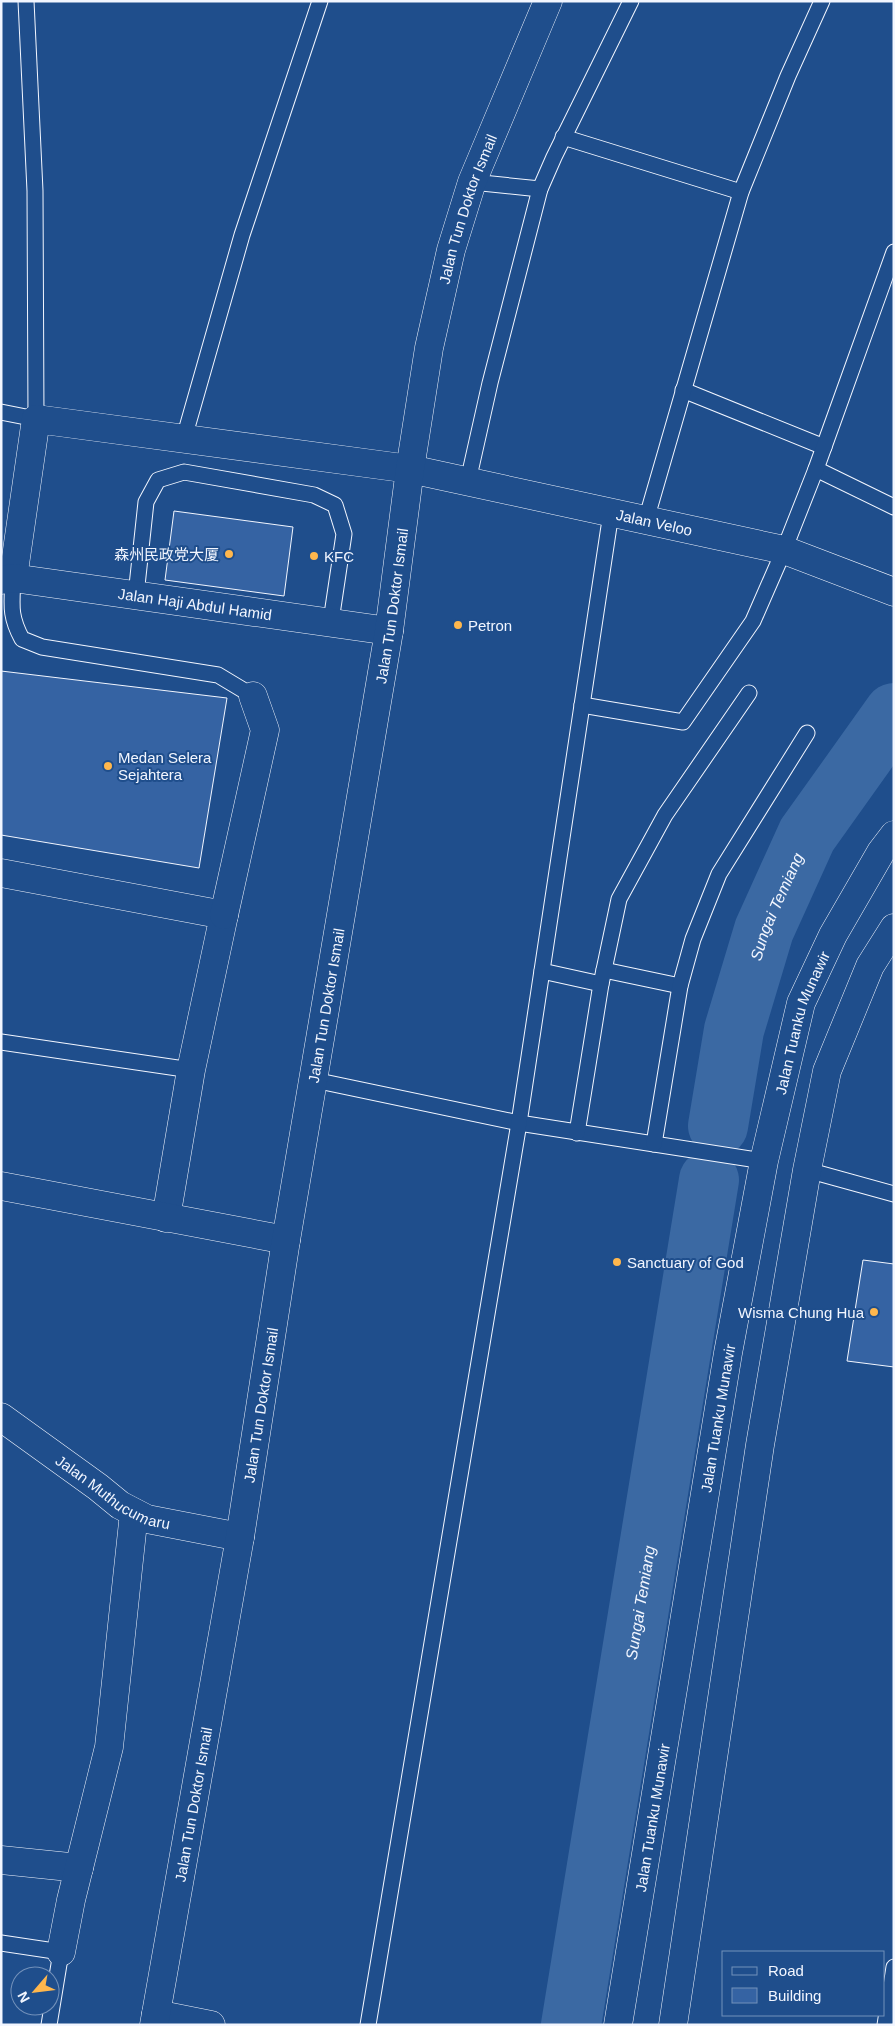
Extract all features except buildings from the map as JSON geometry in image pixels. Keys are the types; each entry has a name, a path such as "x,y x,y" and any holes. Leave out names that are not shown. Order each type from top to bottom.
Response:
{"main road":[{"name":"Jalan Tun Doktor Ismail","path":"155,2019 240,1537 286,1240 390,631 410,469 429,348 451,250 472,182 548,1"},
{"name":"Jalan Veloo","path":"36,419 410,469 784,550 894,592"},
{"path":"7,579 36,419"},
{"name":"Jalan Haji Abdul Hamid","path":"7,579 136,594 390,631"},
{"path":"166,1218 191,1070 265,730 253,696"},
{"name":"Jalan Tuanku Munawir","path":"618,2025 728,1353 764,1161 801,1003 832,936 881,852 894,835"},
{"path":"1,873 224,915"},
{"path":"674,2025 760,1445 807,1170 827,1070 870,966 894,928"},
{"path":"1,1186 286,1240"},
{"name":"Jalan Muthucumaru","path":"1,1417 120,1505 134,1513 147,1519 240,1537"},
{"path":"61,1952 79,1868 109,1747 134,1513"},
{"path":"1,1860 79,1868"},
{"path":"155,2019 211,2025"}],"lane":[{"path":"1,412 36,419 35,191 26,1"},
{"path":"184,438 242,235 320,1"},
{"path":"468,481 490,382 540,189 563,137 631,1"},
{"path":"646,520 741,192 788,76 822,1"},
{"path":"563,137 741,192"},
{"path":"472,182 540,189"},
{"path":"582,705 682,722 753,621 816,469 894,252"},
{"path":"683,390 824,447"},
{"path":"816,469 894,507"},
{"path":"136,594 146,502 158,480 184,472 314,495 335,505 344,534 331,621"},
{"path":"368,2025 519,1123 612,513"},
{"path":"7,579 13,622 22,639 42,647 218,675 253,696"},
{"path":"577,1133 603,977 619,899 665,815 749,692"},
{"path":"654,1144 680,986 693,939 719,874 807,733"},
{"path":"542,970 680,986"},
{"path":"1,1042 191,1070"},
{"path":"314,1080 519,1123 764,1161"},
{"path":"807,1170 894,1194"},
{"path":"1,1943 61,1952 50,2025"},
{"path":"885,2025 894,1967"}],"waterway":[{"name":"Sungai Temiang","path":"718,1126 734,1030 764,930 807,835 894,713"},
{"name":"Sungai Temiang","path":"571,2025 709,1180"}],"place":[{"name":"森州民政党大厦","path":"229,554"},
{"name":"KFC","path":"314,556"},
{"name":"Petron","path":"458,625"},
{"name":"Medan Selera Sejahtera","path":"108,766"},
{"name":"Sanctuary of God","path":"617,1262"},
{"name":"Wisma Chung Hua","path":"874,1312"}]}
